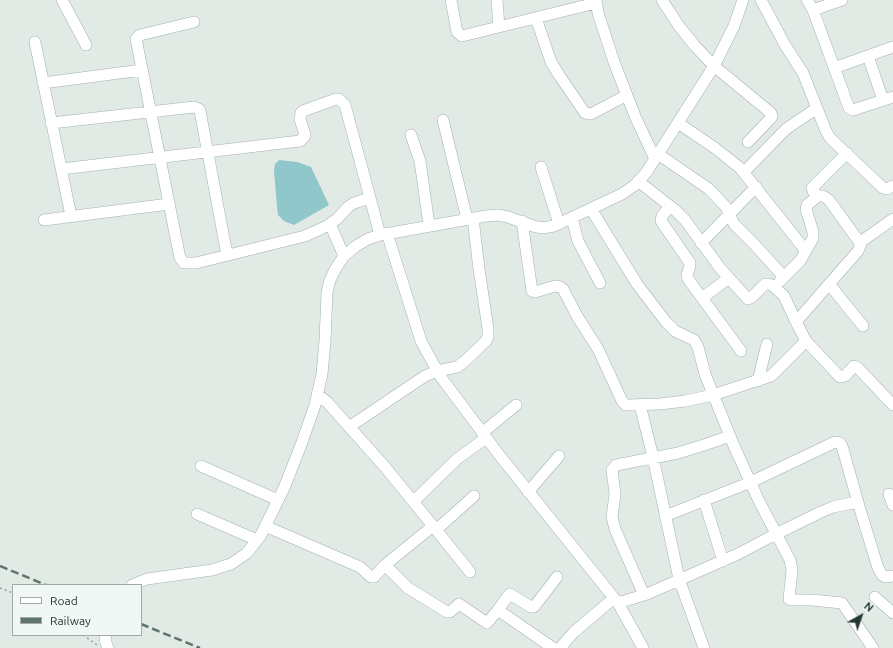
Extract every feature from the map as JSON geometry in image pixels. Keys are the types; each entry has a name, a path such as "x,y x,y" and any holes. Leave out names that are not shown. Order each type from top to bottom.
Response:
{"street":[{"path":"62,0 86,45"},
{"path":"451,0 457,32 462,36 536,18 563,6 596,1 598,13 614,62 627,95 657,156 709,189 726,207 734,224 784,277"},
{"path":"497,0 499,27"},
{"path":"662,0 679,26 714,66 771,113 771,118 748,142"},
{"path":"134,584 147,579 212,570 231,564 247,553 257,540 278,500 301,445 317,394 322,374 327,292 330,280 344,256 356,246 368,239 383,234 498,215 543,228 559,224 622,194 635,185 657,156 714,66 734,26 743,0"},
{"path":"761,0 785,45 803,73 830,138 885,189 893,186"},
{"path":"807,0 813,10 848,106 851,110 888,98 868,56"},
{"path":"813,10 842,0"},
{"path":"536,18 551,62 585,113 591,114 627,95"},
{"path":"194,22 140,35 137,37 136,42 180,258 184,262 196,263 306,236 330,224 354,203 370,198"},
{"path":"35,42 71,216"},
{"path":"834,68 893,47"},
{"path":"43,83 142,70"},
{"path":"61,169 300,141 305,135 300,119 301,113 339,99 345,105 370,198 421,341 437,371 528,492 616,600 641,641 643,648"},
{"path":"51,123 194,107 198,109 200,111 227,255"},
{"path":"744,172 786,130 817,108"},
{"path":"349,426 424,376 437,371 444,371 456,367 465,361 483,344 488,337 488,329 470,219 443,120"},
{"path":"678,123 715,148 744,172 806,251"},
{"path":"411,135 420,161 429,226"},
{"path":"818,196 812,188 847,153"},
{"path":"540,167 559,224"},
{"path":"638,181 685,220 701,243 748,299 765,284 774,287 784,296 806,341 840,377 845,376 854,366 858,368 893,405"},
{"path":"701,243 756,186"},
{"path":"774,287 800,260 812,241 814,235 806,209 808,205 818,196 824,196 829,200 860,243"},
{"path":"44,220 169,204"},
{"path":"670,206 662,216 661,221 690,263 687,275 688,279 741,351"},
{"path":"591,209 637,284 668,326 694,340 696,343 705,374 730,436 776,534 790,560 789,599 842,603 873,648"},
{"path":"572,218 578,241 600,283"},
{"path":"796,322 858,251 860,243 893,219"},
{"path":"522,221 532,291 535,292 555,286 563,289 577,316 598,348 622,401 626,405 660,404 713,395 758,381 777,372 806,341"},
{"path":"330,224 344,256"},
{"path":"702,298 729,278"},
{"path":"829,284 863,326"},
{"path":"758,381 767,344"},
{"path":"317,394 328,402 396,479 470,572"},
{"path":"414,501 457,458 516,405"},
{"path":"640,405 653,457 679,579 704,648"},
{"path":"644,595 615,529 612,517 612,506 615,494 612,470 616,465 692,449 730,436"},
{"path":"665,516 751,482 832,443 838,442 842,446 878,568 882,575 893,576"},
{"path":"528,492 560,456"},
{"path":"201,466 278,500"},
{"path":"889,494 893,505"},
{"path":"265,526 360,567 374,577 386,565 474,496"},
{"path":"704,500 723,561"},
{"path":"560,648 573,633 616,600 644,595 723,561 833,507 852,503 859,506"},
{"path":"197,514 257,540"},
{"path":"386,565 408,588 447,612 450,612 459,604 487,624 510,594 531,607 534,607 557,577"},
{"path":"875,597 893,613"},
{"path":"498,610 554,648"},
{"path":"105,647 106,636"}],"path":[{"path":"0,588 12,593"},
{"path":"85,636 105,647"}],"water":[{"path":"279,160 297,162 311,167 329,205 294,225 284,221 278,215 277,207 274,170 275,164"}],"railway":[{"path":"0,566 44,584"},
{"path":"142,624 200,648"}]}
